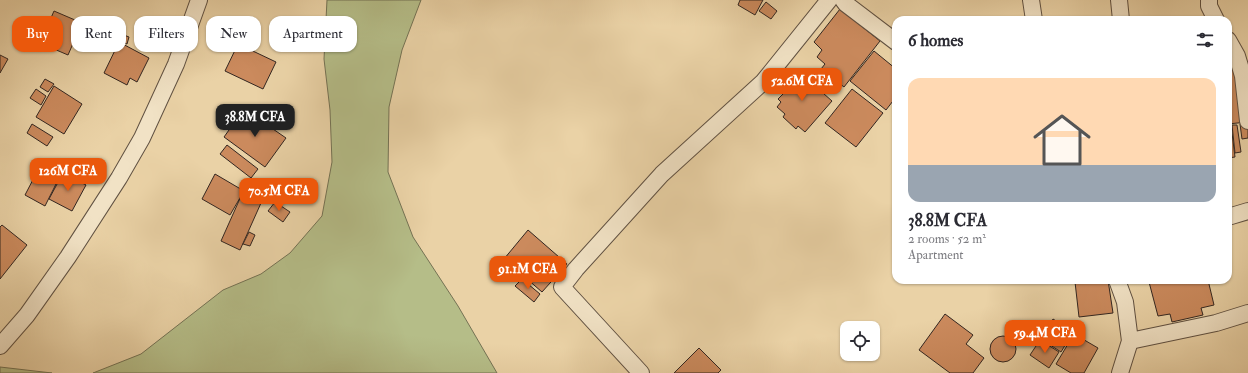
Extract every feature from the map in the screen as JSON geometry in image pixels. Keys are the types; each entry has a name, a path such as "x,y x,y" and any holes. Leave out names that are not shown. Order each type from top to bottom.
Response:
{"street":[{"path":"0,346 27,315 68,257 119,178 142,138 176,64 199,0"},
{"path":"642,373 562,287 576,268 662,174 763,82 829,0"},
{"path":"843,0 846,4 892,39"},
{"path":"1031,0 1033,16"},
{"path":"1118,0 1120,16"},
{"path":"1209,0 1209,6 1214,16"},
{"path":"1232,47 1237,56 1243,76 1248,121"},
{"path":"1232,216 1248,211"},
{"path":"1118,284 1125,302 1130,341 1120,373"},
{"path":"1130,341 1216,323 1248,313"}],"green space":[{"path":"327,0 421,0 402,50 389,107 388,172 413,237 458,306 497,373 93,373 141,354 223,290 261,274 290,253 322,216 332,162 330,110 324,52 357,52 357,16 326,16"},
{"path":"0,367 52,373 0,373"}],"building":[{"path":"740,0 763,0 755,15 738,5"},
{"path":"766,2 777,11 771,19 759,11"},
{"path":"840,9 880,41 844,87 821,69 825,64 817,57 822,50 814,42"},
{"path":"54,11 71,18 71,48 68,55 61,52 63,52 63,16 52,16"},
{"path":"126,36 129,37 126,44"},
{"path":"126,46 134,50 134,52 138,52 149,58 137,82 130,78 127,85 104,73 114,52 126,52"},
{"path":"874,51 892,66 892,102 886,110 850,81"},
{"path":"234,52 255,52 276,62 263,89 225,71"},
{"path":"0,55 8,59 0,73"},
{"path":"1240,67 1247,122 1232,124 1232,68"},
{"path":"797,70 832,101 805,132 798,126 796,129 783,117 785,114 777,107 781,102 778,99 786,91 782,87"},
{"path":"45,79 54,84 48,92 40,87"},
{"path":"54,86 82,104 64,134 36,117"},
{"path":"36,89 46,96 41,105 30,98"},
{"path":"852,89 883,113 856,147 825,123"},
{"path":"244,109 286,138 265,167 224,137"},
{"path":"1248,123 1248,138 1242,139 1240,124"},
{"path":"32,124 53,137 47,146 27,133"},
{"path":"1232,125 1237,125 1241,152 1235,153"},
{"path":"1232,133 1235,157 1232,157"},
{"path":"227,145 258,169 251,178 220,154"},
{"path":"38,170 58,180 45,206 25,195"},
{"path":"63,173 86,185 72,211 49,199"},
{"path":"215,174 244,191 230,215 202,199"},
{"path":"242,194 261,203 240,250 221,241"},
{"path":"275,202 290,212 283,222 268,211"},
{"path":"2,225 27,245 0,279 0,227"},
{"path":"528,230 567,264 542,292 504,259"},
{"path":"249,232 255,235 250,246 243,244"},
{"path":"522,279 540,294 534,302 515,286"},
{"path":"1075,284 1109,284 1113,313 1079,317"},
{"path":"1150,284 1209,284 1214,305 1201,308 1203,315 1172,322 1170,314 1158,316"},
{"path":"945,314 973,335 966,344 984,358 973,373 950,373 919,350"},
{"path":"1053,319 1073,332 1061,352 1041,339"},
{"path":"1074,334 1098,348 1084,373 1071,373 1056,364"},
{"path":"1003,336 1012,340 1016,349 1012,358 1003,362 994,358 990,349 994,340"},
{"path":"1040,340 1059,352 1049,368 1030,355"},
{"path":"699,348 721,370 718,373 674,373"}]}
